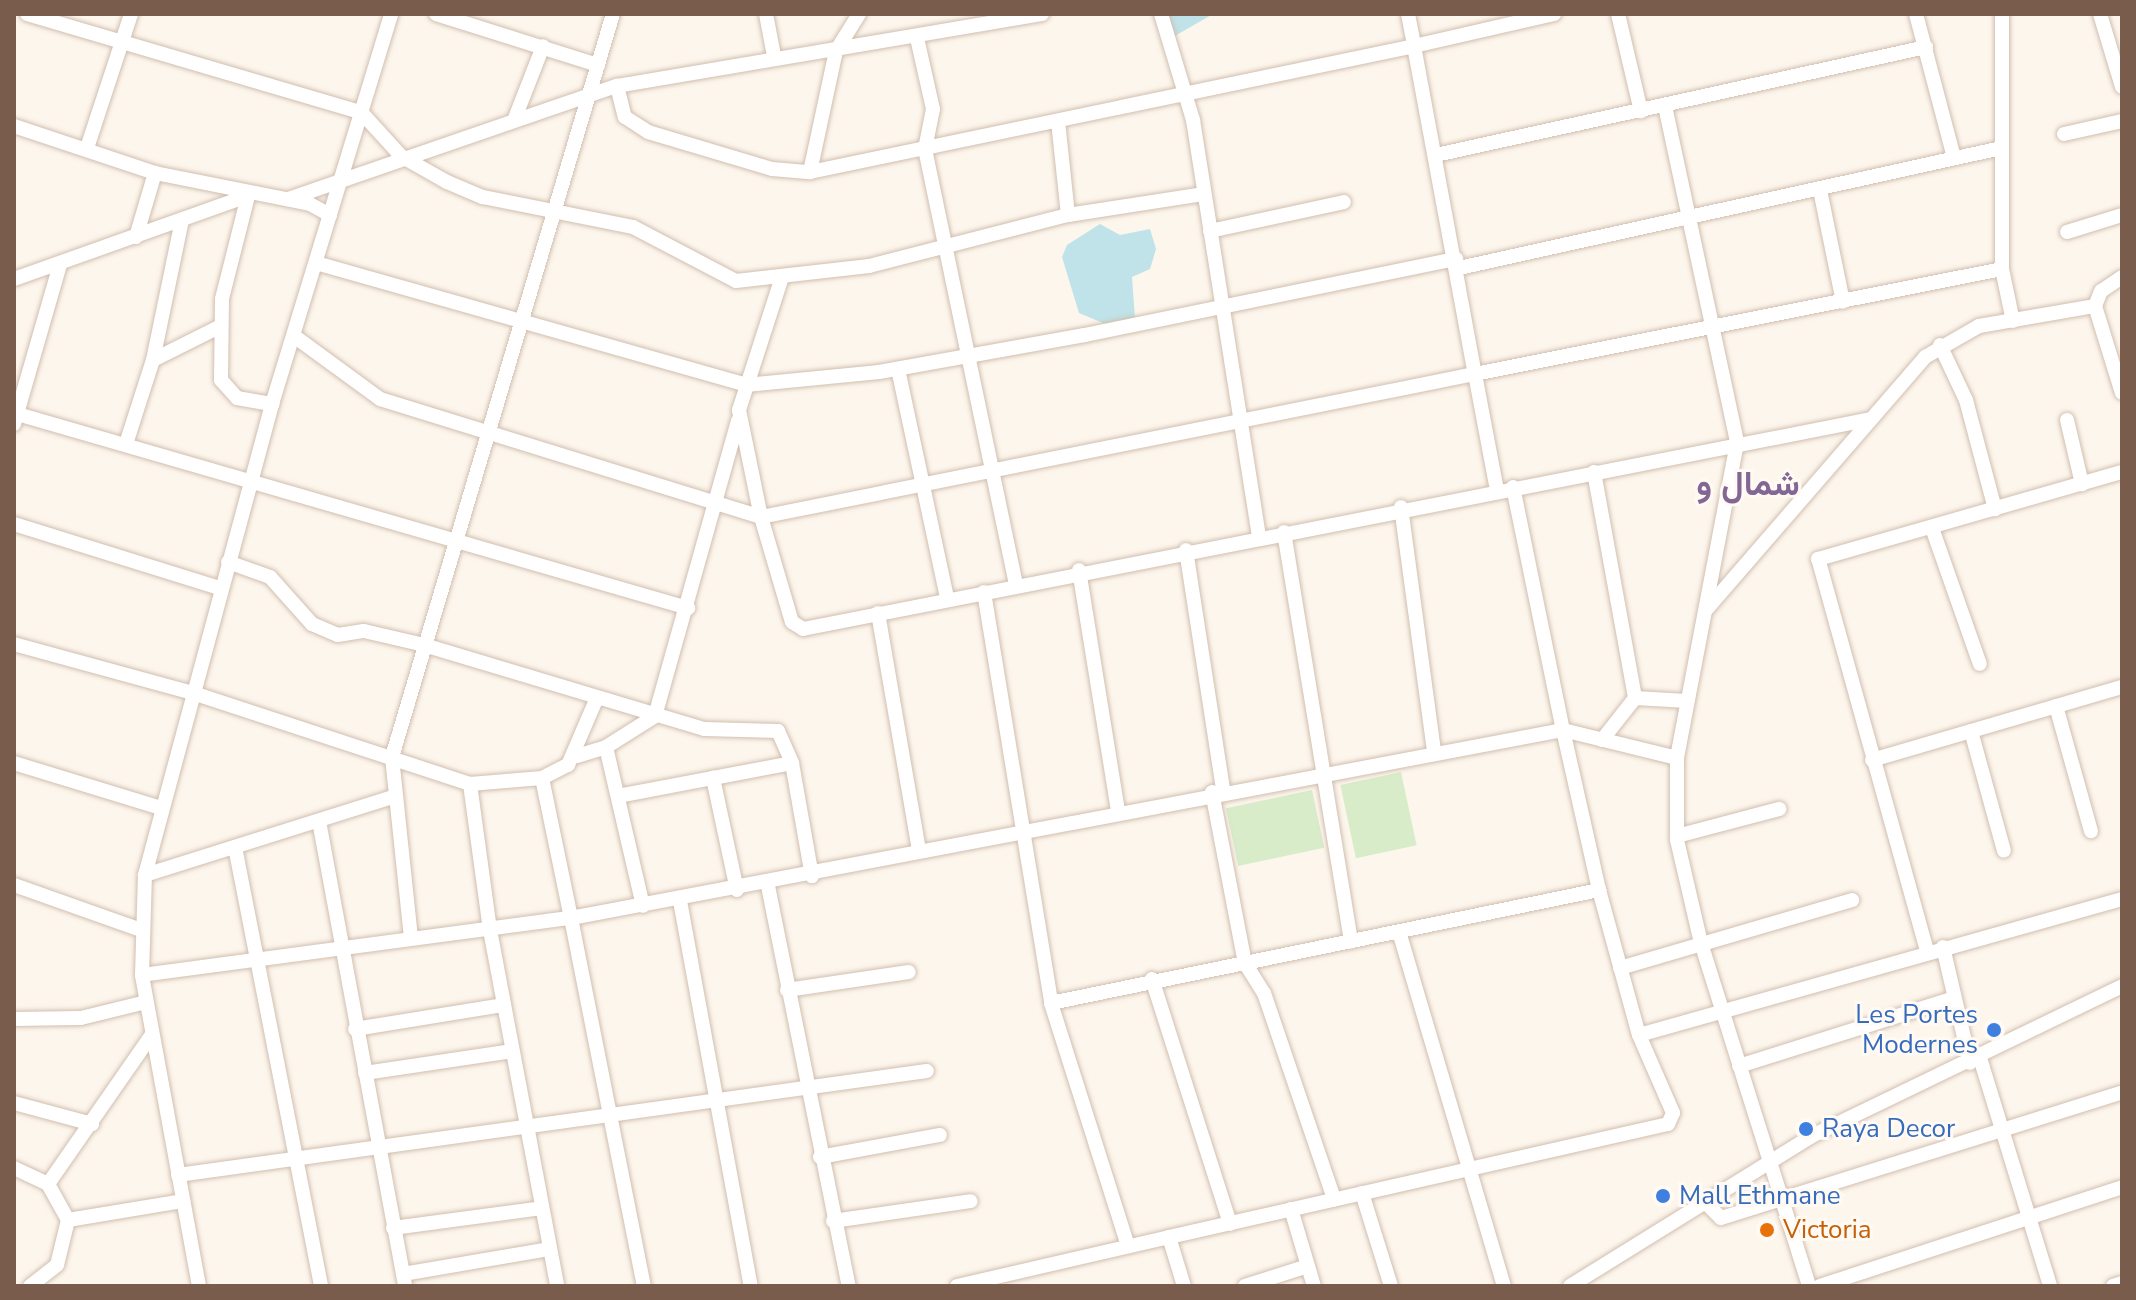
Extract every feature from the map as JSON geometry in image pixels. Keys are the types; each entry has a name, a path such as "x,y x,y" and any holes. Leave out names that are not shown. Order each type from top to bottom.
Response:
{"street":[{"path":"27,14 361,112 401,156 483,197 633,227 736,281 782,277 944,251 1068,215 1204,194"},
{"path":"87,148 131,14"},
{"path":"199,1286 142,975 138,929 145,875 158,807 193,693 272,404 391,14"},
{"path":"436,14 598,65"},
{"path":"411,938 392,757 523,321 585,96 613,14"},
{"path":"766,14 774,56"},
{"path":"810,172 836,51 859,14"},
{"path":"288,199 341,184 401,156 617,86 774,56 836,51 1042,14"},
{"path":"1161,14 1181,94 1193,120 1259,537"},
{"path":"1408,14 1497,490"},
{"path":"617,86 625,117 648,132 772,169 810,172 1058,122 1554,14"},
{"path":"1618,14 1641,111"},
{"path":"1916,14 1954,158"},
{"path":"2002,14 2002,269 2013,321"},
{"path":"2100,14 2122,87"},
{"path":"2106,35 2122,31"},
{"path":"917,38 933,109 925,149 1016,585"},
{"path":"515,118 543,46"},
{"path":"1436,155 1926,47"},
{"path":"1665,106 1695,220 1737,443 1677,758 1677,836 1701,943 1780,1202 1809,1286"},
{"path":"2064,134 2122,121"},
{"path":"1058,122 1068,215"},
{"path":"14,126 155,173 248,196 288,199 330,215"},
{"path":"316,263 746,385 898,369 1695,220 2001,148"},
{"path":"136,237 155,173"},
{"path":"1820,190 1843,302"},
{"path":"14,279 248,196"},
{"path":"248,196 221,326 226,391 272,404"},
{"path":"1210,231 1344,202"},
{"path":"2067,232 2122,215"},
{"path":"126,444 153,360 182,220"},
{"path":"60,265 15,417 251,478 688,608"},
{"path":"294,336 380,399 716,498 761,517 923,480 1241,422 2002,269"},
{"path":"14,644 193,693 470,784 542,778 577,756 606,747 655,716 688,608 746,385 782,277"},
{"path":"2122,277 2101,291 2095,306 2122,393"},
{"path":"1704,611 1871,419 1940,345 1979,326 2095,306"},
{"path":"153,360 221,326"},
{"path":"1940,345 1966,400 1995,509"},
{"path":"898,369 947,597"},
{"path":"739,416 761,517 796,626 878,613 1401,507 1871,419"},
{"path":"2067,420 2082,484"},
{"path":"1594,472 1635,698 1602,740"},
{"path":"1927,951 1816,563 2122,472"},
{"path":"957,1286 1334,1199 1469,1172 1668,1124 1673,1113 1639,1035 1599,890 1513,487"},
{"path":"1401,507 1434,751"},
{"path":"14,524 220,588"},
{"path":"1932,528 1980,664"},
{"path":"1284,532 1351,942"},
{"path":"1186,550 1218,791 1245,963 1260,981 1334,1199"},
{"path":"228,562 270,577 312,624 338,635 364,631 424,645 596,700 716,731 770,728 792,763 812,876"},
{"path":"1079,570 1118,812"},
{"path":"984,592 1018,832 1051,1003 1128,1246"},
{"path":"878,613 919,851"},
{"path":"1872,760 2122,687"},
{"path":"1635,698 1687,701"},
{"path":"577,756 596,700"},
{"path":"2056,706 2091,831"},
{"path":"142,975 340,945 490,930 768,886 919,851 1218,791 1563,730 1677,758"},
{"path":"1971,731 2004,851"},
{"path":"606,747 643,906"},
{"path":"14,763 158,807"},
{"path":"618,796 792,763"},
{"path":"542,778 644,1286"},
{"path":"713,778 737,890"},
{"path":"470,784 490,930 557,1286"},
{"path":"145,875 396,796"},
{"path":"1677,836 1779,809"},
{"path":"319,821 365,1073 375,1150 404,1280 550,1249"},
{"path":"235,847 321,1286"},
{"path":"14,885 138,929"},
{"path":"768,886 806,1089 849,1286"},
{"path":"1051,1003 1152,979 1400,935 1599,890"},
{"path":"1639,1035 1927,951 2122,899"},
{"path":"1620,968 1852,900"},
{"path":"680,901 751,1286"},
{"path":"1400,935 1502,1285"},
{"path":"1943,947 1955,998 2050,1286"},
{"path":"787,990 909,972"},
{"path":"1152,979 1230,1224"},
{"path":"1570,1286 1769,1160 2122,986"},
{"path":"1739,1066 1955,998"},
{"path":"14,1019 81,1018 146,1002"},
{"path":"355,1029 504,1005"},
{"path":"48,1184 151,1036"},
{"path":"365,1073 512,1051"},
{"path":"178,1175 611,1121 927,1071"},
{"path":"1703,1200 1721,1218 1780,1202 2122,1092"},
{"path":"14,1103 92,1124"},
{"path":"820,1157 940,1135"},
{"path":"14,1168 48,1184 68,1220 57,1265 30,1286"},
{"path":"1820,1286 2029,1221 2122,1187"},
{"path":"1362,1193 1391,1286"},
{"path":"68,1220 183,1201"},
{"path":"833,1221 971,1201"},
{"path":"393,1228 542,1208"},
{"path":"1291,1209 1314,1286"},
{"path":"1169,1237 1184,1286"},
{"path":"1245,1286 1308,1266"},
{"path":"2113,1286 2122,1283"}],"green space":[{"path":"1401,772 1417,845 1356,858 1340,785"},
{"path":"1312,790 1324,848 1238,866 1226,808"}],"water":[{"path":"1164,14 1213,14 1173,37"},
{"path":"1100,224 1120,235 1150,229 1156,249 1150,269 1132,277 1135,319 1110,326 1079,313 1062,257 1067,245"}],"place":[{"name":"Les Portes Modernes","path":"1994,1030"},
{"name":"Raya Decor","path":"1806,1129"},
{"name":"Mall Ethmane","path":"1663,1196"},
{"name":"Victoria","path":"1767,1230"}],"district":[{"name":"شمال و","path":"1748,485"}]}
